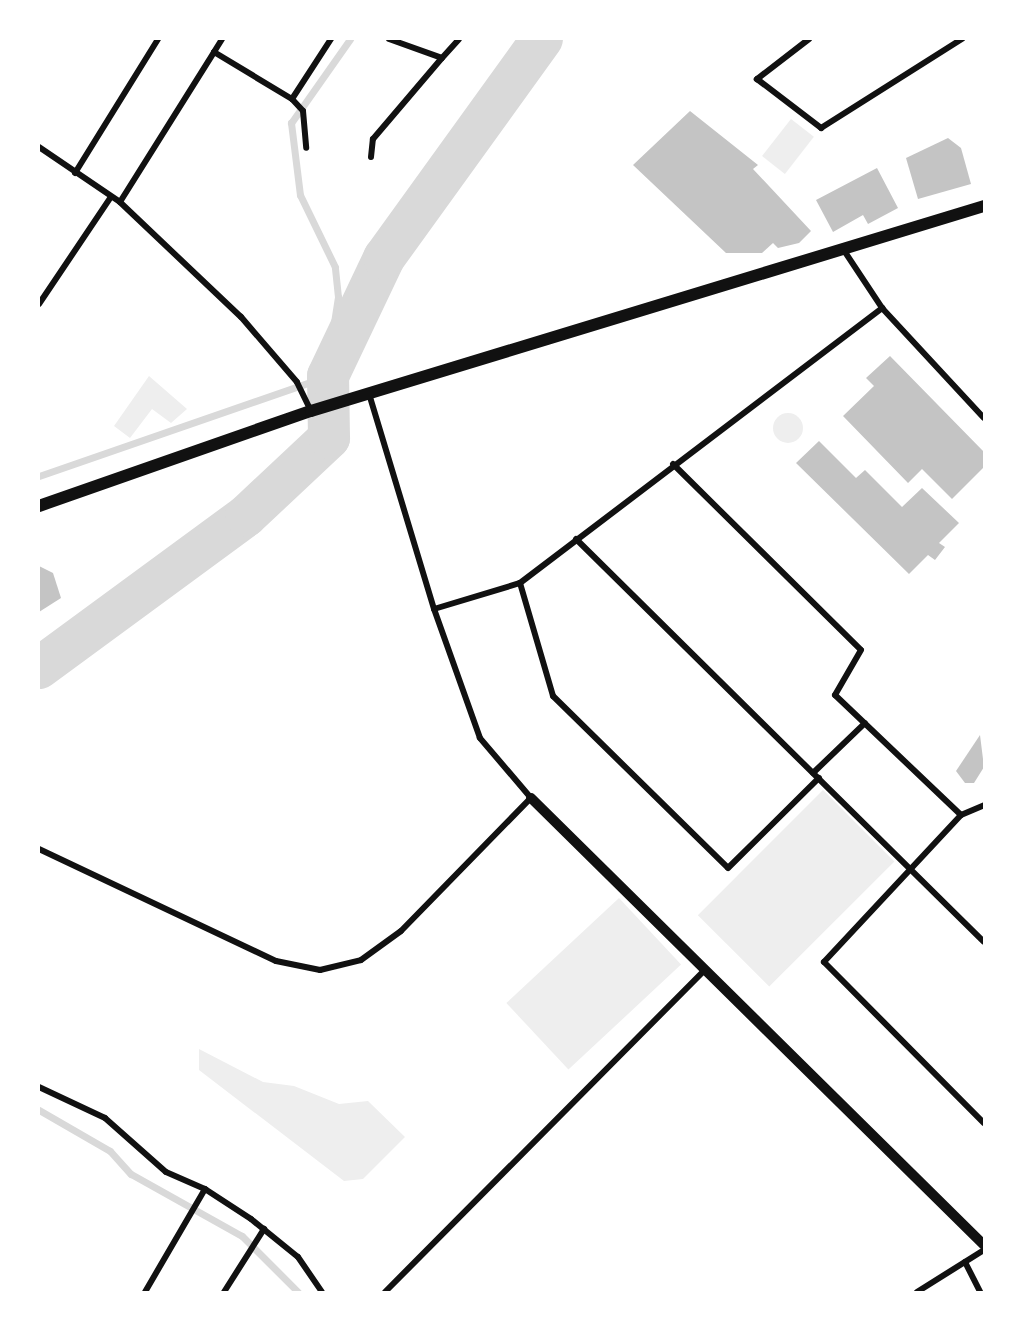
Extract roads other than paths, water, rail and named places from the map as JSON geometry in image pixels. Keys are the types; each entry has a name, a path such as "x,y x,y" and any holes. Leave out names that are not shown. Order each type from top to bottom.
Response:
{"main road":[{"path":"39,506 314,410 984,206"}],"street":[{"path":"75,173 158,39"},
{"path":"120,202 222,39"},
{"path":"294,101 331,39"},
{"path":"388,39 442,58"},
{"path":"371,157 373,139 459,39"},
{"path":"809,39 757,79 821,128 962,39"},
{"path":"214,52 294,101 303,111 306,148"},
{"path":"39,147 120,202 233,309 297,382 314,410"},
{"path":"39,304 111,197"},
{"path":"843,249 882,308 984,418"},
{"path":"434,609 520,583 673,464 882,308"},
{"path":"369,394 434,609 480,738 531,798 984,1245"},
{"path":"673,464 861,650 835,695 961,815"},
{"path":"576,539 984,942"},
{"path":"520,583 553,696 728,868 819,778"},
{"path":"813,773 865,723"},
{"path":"39,849 276,961 320,970 362,960 401,932 531,798"},
{"path":"984,805 961,815 824,962 984,1123"},
{"path":"385,1292 706,969"},
{"path":"39,1088 105,1118 166,1172 206,1189 264,1229 298,1257 322,1292"},
{"path":"145,1292 206,1189"},
{"path":"224,1292 264,1229"},
{"path":"917,1292 984,1250"},
{"path":"965,1262 980,1292"}],"waterway":[{"path":"335,361 330,348 338,297 335,267 300,195 291,123 350,39"},
{"path":"39,668 246,516 329,438 328,376 384,258 542,39"},
{"path":"39,476 328,376"},
{"path":"39,1110 110,1151 131,1174 242,1236 298,1292"}]}
